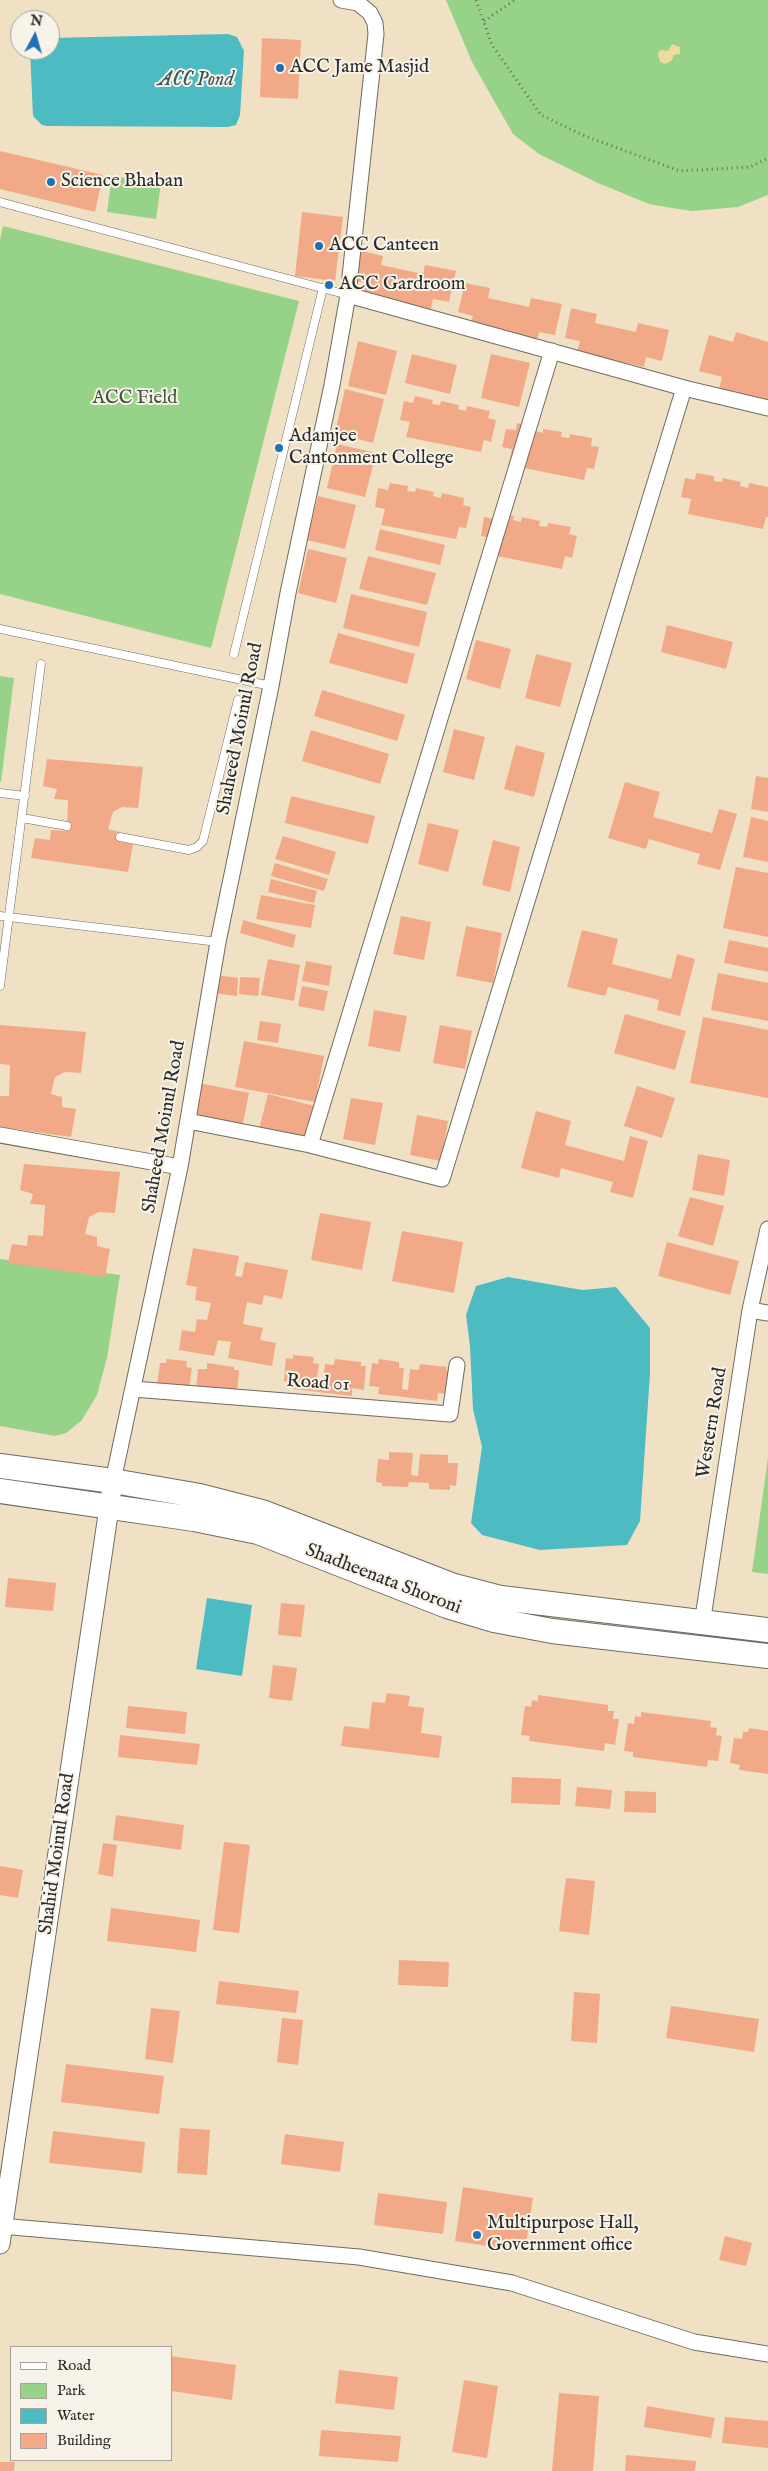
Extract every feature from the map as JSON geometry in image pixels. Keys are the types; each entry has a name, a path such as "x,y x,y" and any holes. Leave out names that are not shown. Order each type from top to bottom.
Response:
{"main road":[{"name":"Shadheenata Shoroni","path":"0,1466 113,1481 200,1496 262,1512 451,1585 500,1598 702,1624 768,1630"},
{"name":"Shadheenata Shoroni","path":"0,1491 194,1519 258,1532 447,1606 494,1620 552,1631 768,1656"}],"street":[{"name":"Shaheed Moinul Road","path":"113,1481 180,1168 218,942 332,385 348,295 376,34 375,24 370,13 358,4 341,0"},
{"path":"348,295 684,388 768,408"},
{"path":"310,1145 552,351"},
{"path":"188,1122 310,1145 442,1179 684,388"},
{"path":"0,1135 180,1168"},
{"name":"Western Road","path":"702,1624 750,1310 768,1229"},
{"path":"750,1310 768,1314"},
{"name":"Road 01","path":"133,1389 450,1414 456,1364"},
{"name":"Shahid Moinul Road","path":"1,2232 113,1481"},
{"path":"1,2232 359,2257 512,2283 694,2342 768,2354"}],"lane":[{"path":"0,202 348,295"},
{"path":"234,654 323,288"},
{"path":"0,629 271,686"},
{"path":"0,986 41,664"},
{"path":"120,837 189,850 203,841 238,700"},
{"path":"0,793 25,796"},
{"path":"22,818 67,826"},
{"path":"0,916 218,942"}],"path":[{"path":"476,0 492,45 541,115 593,139 680,171 750,167 768,158"},
{"path":"484,21 514,0"}],"green space":[{"path":"446,0 768,0 768,195 738,207 692,211 649,204 598,183 539,154 513,134 472,62"},
{"path":"112,176 161,183 156,219 107,212"},
{"name":"ACC Field","path":"3,226 299,301 211,648 0,594 0,240"},
{"path":"0,676 14,678 1,782 0,782"},
{"path":"0,1259 120,1275 107,1358 97,1395 82,1420 66,1433 55,1436 0,1426"},
{"path":"768,1458 768,1574 752,1572"}],"sand":[{"path":"672,44 680,47 680,54 674,55 672,60 666,64 660,62 658,53 661,50 668,51"}],"water":[{"name":"ACC Pond","path":"228,34 237,37 244,51 240,115 236,125 228,127 42,125 33,116 30,60 60,60 60,38"},
{"path":"508,1277 582,1290 616,1287 650,1328 650,1374 640,1521 627,1545 540,1550 482,1535 471,1523 482,1447 473,1409 470,1346 466,1315 476,1286"},
{"path":"207,1598 252,1605 242,1676 196,1669"}],"building":[{"name":"ACC Jame Masjid","path":"262,38 301,40 298,99 260,97"},
{"name":"Science Bhaban","path":"0,151 103,175 95,212 0,189"},
{"name":"ACC Canteen","path":"302,212 343,217 335,281 295,276"},
{"path":"358,250 383,256 381,265 423,274 425,265 456,271 449,302 433,299 431,309 364,294 366,283 352,280"},
{"path":"465,283 490,288 488,298 529,307 531,298 562,304 555,335 539,332 537,341 470,326 473,316 458,312"},
{"path":"571,308 597,314 595,323 636,332 638,323 669,330 662,361 646,357 644,367 577,352 580,341 565,338"},
{"path":"736,332 768,342 768,403 719,389 722,377 699,371 709,335 733,342"},
{"path":"358,341 397,351 386,395 348,386"},
{"path":"412,354 457,365 450,394 405,383"},
{"path":"491,354 530,363 519,407 481,398"},
{"path":"345,389 384,399 373,443 335,433"},
{"path":"415,396 433,400 432,404 440,405 441,401 459,405 458,409 466,411 467,406 490,411 488,418 496,420 491,442 484,440 481,452 406,437 410,422 400,420 404,401 413,403"},
{"path":"517,423 535,427 535,431 543,433 543,429 562,432 561,437 569,438 570,434 592,438 591,446 599,447 594,469 587,468 584,480 509,465 512,449 502,447 506,429 516,430"},
{"path":"337,444 376,453 365,497 327,488"},
{"path":"696,473 714,476 714,481 722,482 723,478 741,482 740,486 748,488 749,483 768,487 768,517 766,517 763,529 688,514 691,499 681,497 685,478 695,480"},
{"path":"390,483 408,486 407,491 415,492 416,488 434,492 433,496 441,498 442,493 464,498 463,505 471,507 466,528 459,527 456,539 381,525 385,509 375,507 378,488 388,490"},
{"path":"318,496 356,505 345,549 307,540"},
{"path":"495,512 514,516 513,520 521,522 522,517 540,521 539,526 547,527 548,523 571,527 569,534 577,536 572,558 565,556 562,569 487,554 490,538 481,536 484,517 494,519"},
{"path":"380,529 445,545 440,565 375,550"},
{"path":"308,549 347,558 336,603 298,593"},
{"path":"368,556 436,573 427,605 359,589"},
{"path":"351,594 427,612 419,647 343,628"},
{"path":"667,625 733,642 726,669 661,652"},
{"path":"338,633 415,654 407,684 329,663"},
{"path":"476,640 511,649 500,689 466,679"},
{"path":"536,654 572,663 560,707 525,698"},
{"path":"322,690 405,715 397,741 314,716"},
{"path":"454,729 485,737 474,780 443,772"},
{"path":"311,730 389,754 380,784 302,761"},
{"path":"516,745 545,753 534,797 504,789"},
{"path":"47,759 143,767 138,808 122,807 113,812 108,829 120,832 120,842 133,844 128,872 31,858 35,838 50,840 51,830 67,831 68,800 54,799 57,789 43,786"},
{"path":"756,776 768,778 768,812 751,809"},
{"path":"625,782 660,792 653,817 712,833 719,809 737,814 720,870 697,864 700,854 649,839 646,849 608,838"},
{"path":"291,796 375,816 368,844 285,823"},
{"path":"751,817 768,821 768,862 743,857"},
{"path":"428,823 459,830 448,872 418,864"},
{"path":"283,836 336,852 329,875 275,859"},
{"path":"493,840 520,847 510,892 482,885"},
{"path":"275,863 328,879 324,891 271,876"},
{"path":"736,867 768,873 768,937 723,928"},
{"path":"271,879 317,891 314,903 268,892"},
{"path":"261,895 315,905 311,928 256,919"},
{"path":"401,916 431,922 424,960 393,954"},
{"path":"243,920 296,935 293,948 240,933"},
{"path":"466,926 502,933 493,983 456,976"},
{"path":"582,930 618,939 612,964 671,979 677,954 695,959 680,1016 657,1010 659,1000 608,987 605,996 567,987"},
{"path":"729,940 768,948 768,972 724,963"},
{"path":"268,959 300,965 294,1001 261,995"},
{"path":"306,961 332,966 329,986 302,981"},
{"path":"718,973 768,983 768,1021 711,1010"},
{"path":"216,975 238,978 237,996 213,993"},
{"path":"240,977 260,978 258,996 239,994"},
{"path":"302,986 328,991 324,1011 298,1006"},
{"path":"374,1010 407,1016 400,1052 368,1046"},
{"path":"625,1014 686,1031 675,1070 614,1053"},
{"path":"703,1017 768,1030 768,1098 690,1083"},
{"path":"260,1021 281,1024 278,1043 257,1040"},
{"path":"0,1025 86,1032 81,1073 65,1072 55,1077 51,1094 62,1097 62,1107 76,1109 71,1137 0,1127 0,1096 9,1096 10,1065 0,1064"},
{"path":"440,1025 472,1031 465,1069 433,1063"},
{"path":"244,1041 324,1056 315,1102 235,1087"},
{"path":"199,1083 249,1093 242,1128 191,1118"},
{"path":"637,1086 675,1098 662,1138 624,1126"},
{"path":"268,1094 314,1106 305,1139 259,1129"},
{"path":"351,1098 383,1103 375,1145 343,1139"},
{"path":"536,1111 571,1121 565,1145 624,1161 630,1136 648,1141 633,1198 610,1192 613,1182 561,1168 559,1178 521,1168"},
{"path":"417,1115 448,1121 441,1161 410,1155"},
{"path":"698,1154 730,1160 724,1196 692,1190"},
{"path":"24,1164 120,1172 115,1213 99,1212 89,1217 85,1234 97,1237 97,1246 110,1249 105,1277 8,1263 12,1244 27,1246 28,1235 43,1236 45,1205 30,1204 33,1194 20,1190"},
{"path":"690,1197 724,1206 713,1246 678,1236"},
{"path":"320,1213 371,1222 362,1270 311,1260"},
{"path":"402,1231 463,1242 454,1293 392,1281"},
{"path":"667,1242 739,1261 730,1295 658,1276"},
{"path":"193,1248 239,1256 235,1276 242,1277 245,1262 288,1270 282,1299 264,1295 262,1305 247,1302 243,1324 263,1328 260,1340 276,1343 272,1366 228,1358 231,1342 218,1340 214,1356 179,1350 182,1330 195,1332 197,1319 207,1320 211,1303 195,1300 197,1287 186,1285"},
{"path":"293,1355 314,1357 313,1363 319,1364 316,1385 323,1385 325,1364 334,1365 335,1359 361,1362 361,1366 366,1366 364,1390 352,1388 352,1396 293,1389 294,1382 284,1381 286,1358 293,1359"},
{"path":"166,1359 187,1361 186,1367 192,1368 189,1389 196,1390 198,1369 207,1369 207,1363 234,1367 234,1370 239,1370 237,1394 226,1392 225,1400 166,1393 167,1386 157,1385 160,1363 166,1363"},
{"path":"379,1359 399,1362 399,1368 404,1368 402,1389 408,1390 410,1369 419,1370 420,1364 447,1367 446,1370 452,1371 449,1394 438,1393 437,1401 378,1394 379,1387 369,1386 372,1363 378,1364"},
{"path":"389,1452 413,1453 411,1475 418,1476 420,1454 448,1455 448,1463 458,1463 456,1486 450,1485 450,1490 429,1489 429,1483 409,1482 408,1487 382,1486 382,1483 376,1482 378,1459 389,1460"},
{"path":"8,1578 56,1583 53,1611 5,1607"},
{"path":"281,1603 305,1605 301,1637 278,1635"},
{"path":"273,1665 297,1668 292,1701 269,1698"},
{"path":"387,1693 410,1696 408,1706 424,1708 421,1733 442,1736 439,1758 341,1746 344,1726 369,1729 372,1702 385,1703"},
{"path":"538,1695 608,1705 608,1711 614,1711 613,1719 619,1719 615,1745 605,1743 604,1751 529,1741 530,1736 521,1735 525,1706 531,1707 532,1700 538,1701"},
{"path":"128,1706 187,1712 185,1734 126,1728"},
{"path":"641,1712 711,1721 710,1727 717,1728 716,1735 722,1736 718,1761 708,1760 707,1767 633,1757 633,1752 624,1751 628,1723 634,1724 635,1716 641,1717"},
{"path":"749,1728 768,1731 768,1774 739,1770 740,1765 730,1763 734,1738 742,1739 743,1732 748,1732"},
{"path":"120,1735 200,1744 197,1765 118,1757"},
{"path":"512,1777 561,1779 560,1805 511,1803"},
{"path":"577,1787 612,1790 610,1809 575,1806"},
{"path":"625,1791 656,1792 656,1813 624,1812"},
{"path":"116,1815 184,1825 181,1850 113,1840"},
{"path":"224,1842 250,1845 239,1933 213,1930"},
{"path":"103,1843 117,1845 113,1877 98,1874"},
{"path":"0,1866 23,1870 18,1898 0,1895"},
{"path":"566,1878 595,1881 589,1935 559,1931"},
{"path":"111,1908 200,1920 196,1952 107,1941"},
{"path":"399,1960 449,1962 448,1987 398,1985"},
{"path":"219,1981 299,1991 296,2013 216,2004"},
{"path":"574,1992 600,1994 597,2043 571,2041"},
{"path":"671,2006 759,2019 754,2052 666,2038"},
{"path":"151,2008 180,2011 173,2063 145,2059"},
{"path":"282,2018 303,2020 298,2065 277,2062"},
{"path":"66,2064 164,2076 159,2114 61,2102"},
{"path":"180,2128 210,2130 207,2175 177,2173"},
{"path":"53,2131 145,2142 142,2173 49,2163"},
{"path":"285,2134 344,2142 340,2172 281,2164"},
{"path":"463,2187 533,2198 526,2245 502,2241 501,2248 455,2241"},
{"path":"378,2193 447,2202 443,2234 374,2225"},
{"path":"725,2236 752,2243 746,2266 719,2260"},
{"path":"172,2356 236,2365 232,2400 172,2391"},
{"path":"339,2370 398,2377 394,2410 335,2403"},
{"path":"464,2380 498,2386 487,2458 452,2452"},
{"path":"559,2393 599,2396 593,2471 552,2471"},
{"path":"647,2406 715,2418 711,2438 644,2427"},
{"path":"725,2417 768,2421 768,2448 722,2443"},
{"path":"321,2430 401,2436 398,2462 319,2456"},
{"path":"626,2455 696,2461 695,2471 625,2471"},
{"path":"0,2462 15,2462 14,2471 0,2471"}],"place":[{"name":"ACC Jame Masjid","path":"280,68"},
{"name":"Science Bhaban","path":"51,182"},
{"name":"ACC Canteen","path":"319,246"},
{"name":"ACC Gardroom","path":"329,285"},
{"name":"Adamjee Cantonment College","path":"279,448"},
{"name":"Multipurpose Hall, Government office","path":"477,2235"}]}
